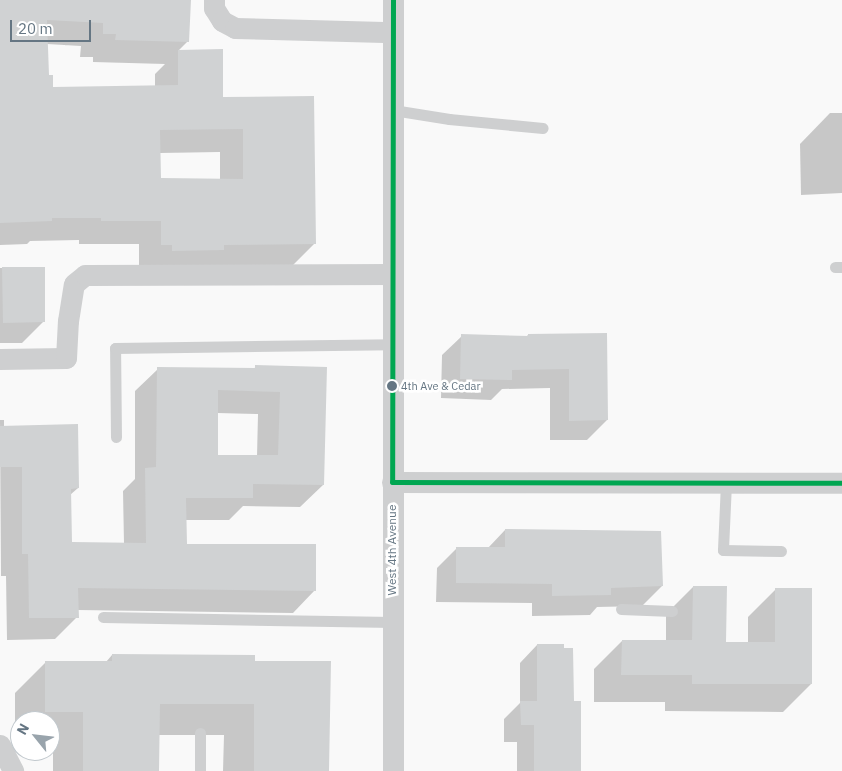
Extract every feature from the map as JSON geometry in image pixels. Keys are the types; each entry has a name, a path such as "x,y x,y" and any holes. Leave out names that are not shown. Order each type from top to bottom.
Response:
{"street":[{"path":"214,0 214,8 222,21 235,28 393,32"},
{"name":"West 4th Avenue","path":"392,771 393,0"},
{"path":"0,359 66,358 68,321 74,284 85,275 392,274"},
{"path":"392,482 842,483"},
{"path":"0,745 13,771"}],"lane":[{"path":"393,110 449,119 543,128"},
{"path":"116,437 115,348 392,344"},
{"path":"726,483 723,550 781,551"},
{"path":"621,609 672,611"},
{"path":"103,617 393,622"},
{"path":"200,733 200,771"}],"building":[{"path":"0,0 191,0 189,42 115,40 116,34 103,34 103,23 47,20 49,75 53,75 53,87 178,85 178,50 223,49 223,97 314,96 316,244 224,245 224,250 172,251 172,245 161,245 161,221 101,221 101,218 52,218 52,221 0,223","holes":["243,129 243,179 161,178 160,130"]},
{"path":"2,267 45,267 45,322 3,323"},
{"path":"607,333 608,420 569,421 569,369 512,370 512,380 460,379 461,334 528,336 528,334"},
{"path":"255,365 327,367 324,485 253,484 253,498 186,498 187,544 316,544 316,591 78,588 79,618 29,618 28,554 22,554 22,467 0,467 0,426 78,424 79,488 71,489 72,542 146,543 145,468 156,467 157,367 255,368","holes":["218,390 280,392 278,455 218,455"]},
{"path":"505,529 661,531 663,586 611,588 611,595 552,596 552,584 456,583 456,547 505,547"},
{"path":"693,586 727,586 726,642 775,642 775,588 812,588 812,684 692,684 692,675 621,675 622,640 692,640"},
{"path":"537,644 564,644 564,648 573,648 574,701 581,701 581,771 534,771 534,725 521,725 520,701 537,701"},
{"path":"112,654 255,655 255,661 331,661 329,771 254,771 254,704 160,704 159,771 83,771 83,712 45,711 45,661 112,661"}],"transit line":[{"path":"393,0 392,482 842,483"}],"place":[{"name":"4th Ave & Cedar","path":"392,386"}]}
